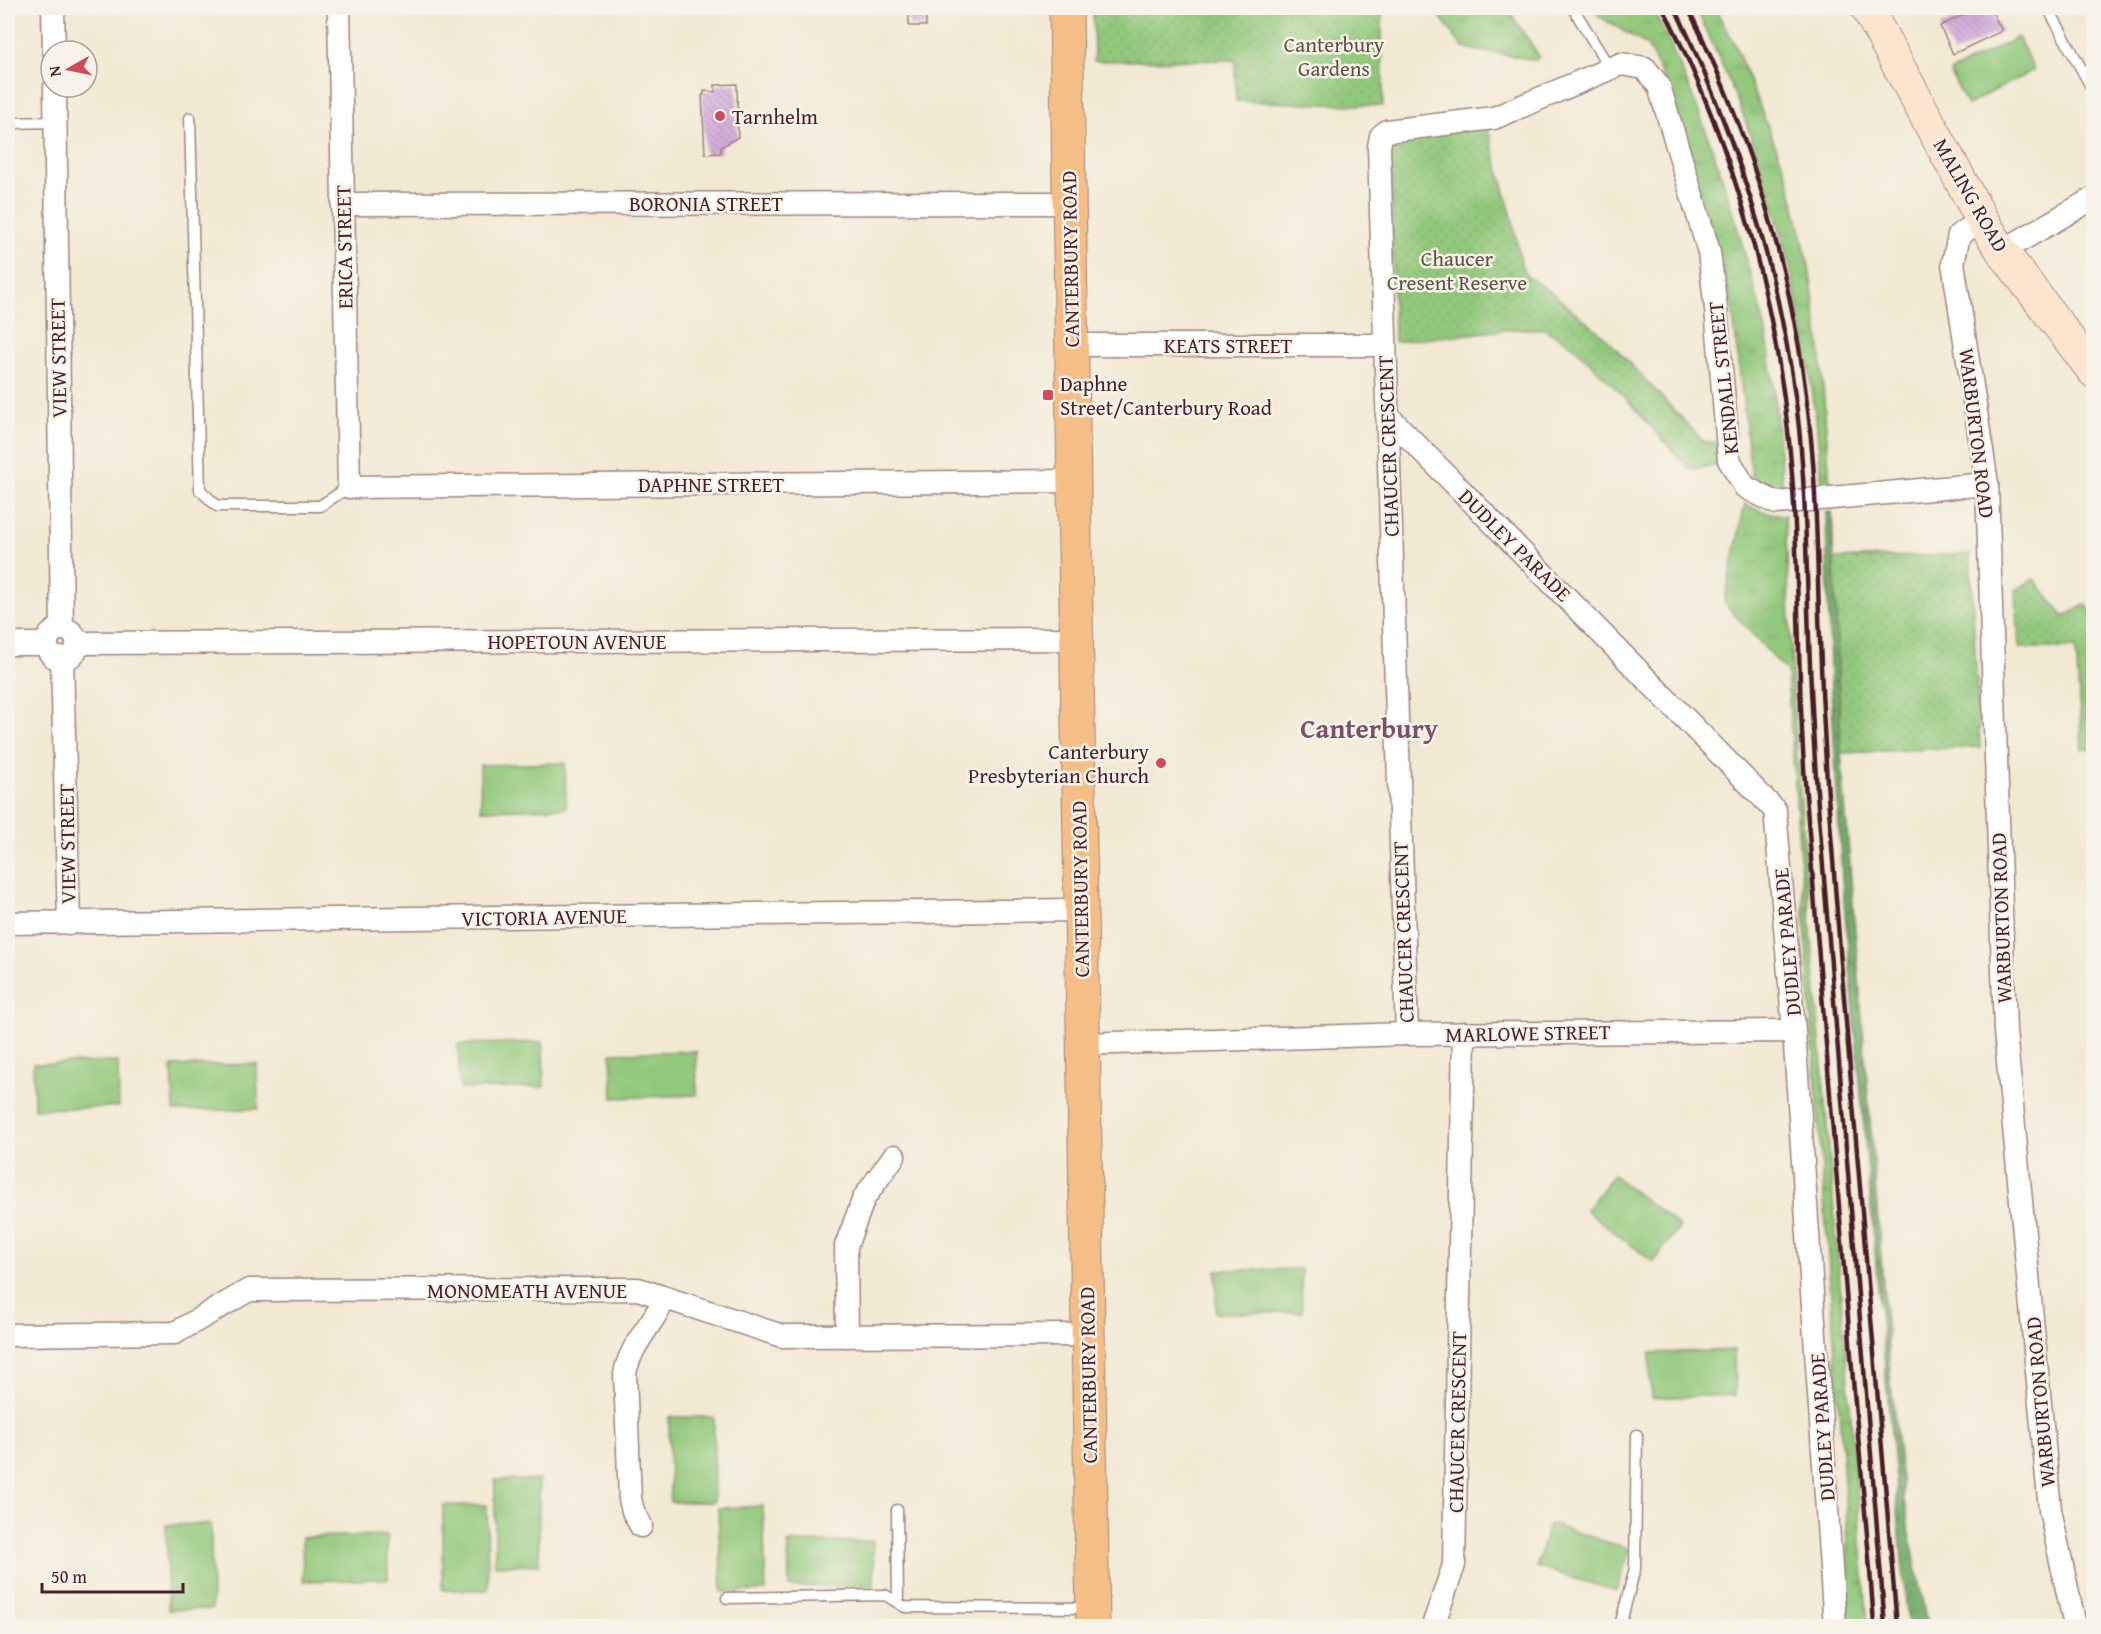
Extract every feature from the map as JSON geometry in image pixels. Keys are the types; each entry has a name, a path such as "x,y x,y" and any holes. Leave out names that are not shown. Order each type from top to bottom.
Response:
{"main road":[{"name":"CANTERBURY ROAD","path":"1066,8 1093,1617"}],"street":[{"path":"53,8 54,39"},
{"name":"ERICA STREET","path":"339,8 349,487"},
{"name":"MALING ROAD","path":"1867,8 1982,220 2002,251 2094,372"},
{"name":"CHAUCER CRESCENT","path":"1407,1034 1384,345 1379,147 1381,136 1387,131 1494,118 1621,64 1645,68"},
{"name":"KENDALL STREET","path":"1645,68 1659,86 1709,252 1729,460 1745,487 1776,503 1987,484"},
{"name":"VIEW STREET","path":"54,99 62,644 69,923"},
{"path":"2002,251 2094,198"},
{"name":"BORONIA STREET","path":"343,204 1069,203"},
{"name":"WARBURTON ROAD","path":"1982,220 1959,235 1953,263 1987,484 2005,1031 2050,1510 2075,1626"},
{"name":"KEATS STREET","path":"1071,345 1384,345"},
{"name":"DUDLEY PARADE","path":"1387,415 1775,810 1794,1030 1835,1626"},
{"name":"DAPHNE STREET","path":"349,487 1074,481"},
{"name":"HOPETOUN AVENUE","path":"8,644 1076,639"},
{"name":"VICTORIA AVENUE","path":"8,923 1080,910"},
{"name":"MARLOWE STREET","path":"1082,1044 1407,1034 1794,1030"},
{"name":"CHAUCER CRESCENT","path":"1433,1626 1454,1565 1464,1034"},
{"path":"847,1336 846,1246 864,1198 894,1156"},
{"name":"MONOMEATH AVENUE","path":"8,1335 175,1333 249,1290 638,1289 782,1336 1087,1335"},
{"path":"641,1526 630,1499 625,1374 632,1351 665,1298"}],"lane":[{"path":"1573,8 1610,69"},
{"path":"2056,8 2048,8 2094,92"},
{"path":"190,118 200,490 218,506 320,506 349,487"},
{"path":"8,123 55,122"},
{"path":"1620,1626 1635,1568 1637,1435"},
{"path":"897,1510 898,1602"},
{"path":"728,1598 885,1595 905,1607 1093,1617"}],"green space":[{"name":"Canterbury Gardens","path":"1093,8 1382,8 1383,106 1236,101 1235,60 1094,61"},
{"path":"1434,8 1507,8 1539,56 1536,60 1463,48"},
{"path":"1593,8 1652,8 1707,132 1765,328 1774,389 1783,491 1770,490 1750,479 1751,471 1732,305 1719,253 1662,75 1647,45 1600,17"},
{"path":"1696,8 1715,8 1734,43 1788,177 1809,267 1820,346 1830,483 1822,484 1812,391 1797,299 1774,209 1740,106"},
{"path":"2018,37 2034,70 1967,105 1950,72"},
{"name":"Chaucer Cresent Reserve","path":"1487,126 1511,214 1522,267 1528,277 1551,292 1605,337 1704,442 1716,442 1719,465 1689,469 1624,396 1571,344 1544,329 1515,329 1394,342 1391,145 1395,138"},
{"path":"1745,504 1764,512 1785,515 1794,709 1806,870 1868,1626 1847,1626 1848,1538 1787,672 1724,603"},
{"path":"1832,512 1841,753 1891,1385 1904,1501 1927,1626 1908,1626 1842,878 1830,671 1826,513"},
{"path":"1970,554 1980,747 1841,753 1834,559"},
{"path":"2034,579 2064,617 2086,604 2093,613 2093,749 2082,749 2076,648 2019,648 2016,590"},
{"path":"565,763 566,808 481,810 480,765"},
{"path":"543,1042 544,1087 460,1089 458,1044"},
{"path":"696,1051 697,1095 613,1098 611,1053"},
{"path":"118,1062 119,1107 34,1109 33,1064"},
{"path":"257,1064 258,1109 174,1111 172,1066"},
{"path":"1613,1175 1680,1227 1653,1262 1586,1210"},
{"path":"1301,1269 1302,1312 1216,1313 1216,1270"},
{"path":"1734,1350 1735,1395 1651,1398 1650,1353"},
{"path":"669,1417 714,1417 714,1502 670,1502"},
{"path":"495,1480 539,1480 539,1565 495,1565"},
{"path":"443,1505 487,1505 488,1590 443,1590"},
{"path":"763,1506 766,1591 722,1592 718,1508"},
{"path":"211,1524 212,1609 168,1610 166,1525"},
{"path":"1549,1524 1630,1549 1617,1591 1536,1567"},
{"path":"387,1535 388,1579 303,1581 302,1537"},
{"path":"873,1541 874,1585 789,1587 788,1543"}],"building":[{"path":"909,8 926,8 926,26 909,26"},
{"path":"1977,8 1990,8 2002,31 1953,54 1940,26"},
{"name":"Tarnhelm","path":"737,84 738,137 721,147 721,153 705,154 702,95 704,91 715,92 715,85"}],"railway":[{"path":"1663,8 1713,118 1751,234 1777,353 1786,414 1795,514 1801,715 1806,795 1874,1626"},
{"path":"1675,8 1717,105 1752,204 1779,306 1797,410 1806,534 1818,805 1885,1626"},
{"path":"1688,8 1734,113 1771,223 1797,335 1806,392 1815,491 1828,796 1897,1626"}],"place":[{"name":"Tarnhelm","path":"720,116"},
{"name":"Daphne Street/Canterbury Road","path":"1048,395"},
{"name":"Canterbury Presbyterian Church","path":"1161,763"}],"district":[{"name":"Canterbury","path":"1369,728"}]}
